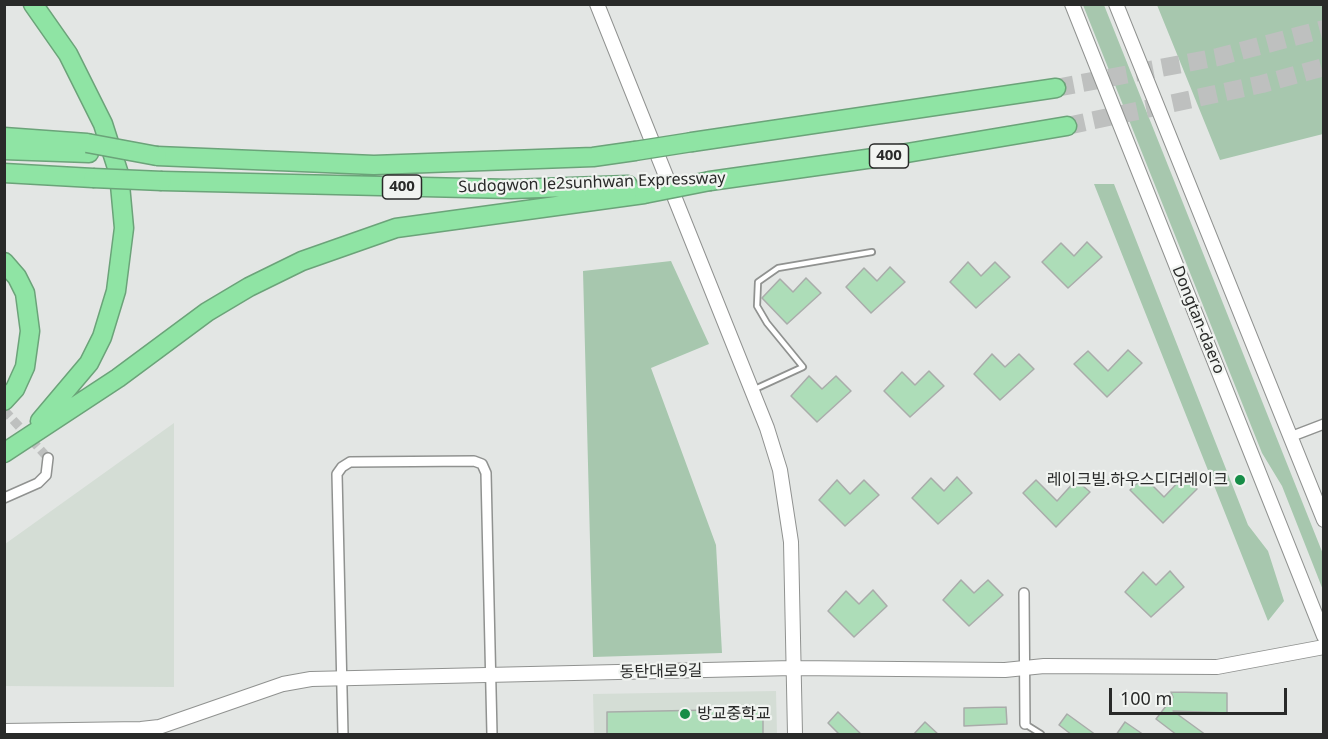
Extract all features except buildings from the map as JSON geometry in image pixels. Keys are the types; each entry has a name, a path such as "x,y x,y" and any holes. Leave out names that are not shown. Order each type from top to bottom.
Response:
{"highway":[{"path":"4,452 38,425 88,363 102,337 116,291 124,228 119,174 103,124 68,54 33,4"},
{"name":"Sudogwon Je2sunhwan Expressway","path":"88,148 157,156 374,165 593,157 1056,88"},
{"name":"Sudogwon Je2sunhwan Expressway","path":"4,172 162,181 511,189 644,189 883,157 1067,126"},
{"path":"4,137 88,148"},
{"path":"4,150 88,148"},
{"path":"4,452 118,378 207,312 249,287 302,261 396,228 644,189"},
{"path":"4,262 17,277 25,293 30,331 25,367 15,389 4,402"}],"street":[{"path":"597,4 767,428 786,498 791,542 795,735"},
{"name":"Dongtan-daero","path":"1072,4 1323,636"},
{"path":"1116,4 1323,520"},
{"path":"1290,437 1323,424"},
{"path":"4,498 38,483 46,475 48,458"},
{"path":"343,735 337,474 350,462 474,461 482,464 486,473 492,735"},
{"path":"1024,593 1025,724"},
{"name":"동탄대로9길","path":"4,731 159,727 283,684 341,678 793,668 1217,667 1323,646"}],"lane":[{"path":"752,390 803,367 767,323 757,306 758,282 778,268 872,252"},
{"path":"1025,724 1041,735"}],"shaded area":[{"path":"174,423 174,687 5,686 5,544"},
{"name":"방교중학교","path":"776,691 777,734 594,734 593,694"}],"green space":[{"path":"1083,5 1104,5 1323,554 1323,590 1282,486 1262,453"},
{"path":"1157,5 1323,5 1323,134 1220,160"},
{"path":"1094,184 1114,184 1248,525 1268,551 1284,601 1268,621"},
{"path":"671,261 709,344 651,368 716,545 722,653 593,657 583,271"}],"tunnel":[{"path":"1056,88 1218,57 1324,29"},
{"path":"1067,126 1262,84 1324,67"},
{"path":"4,410 48,458"}],"place":[{"name":"레이크빌.하우스디더레이크","path":"1240,480"},
{"name":"방교중학교","path":"685,714"}]}
